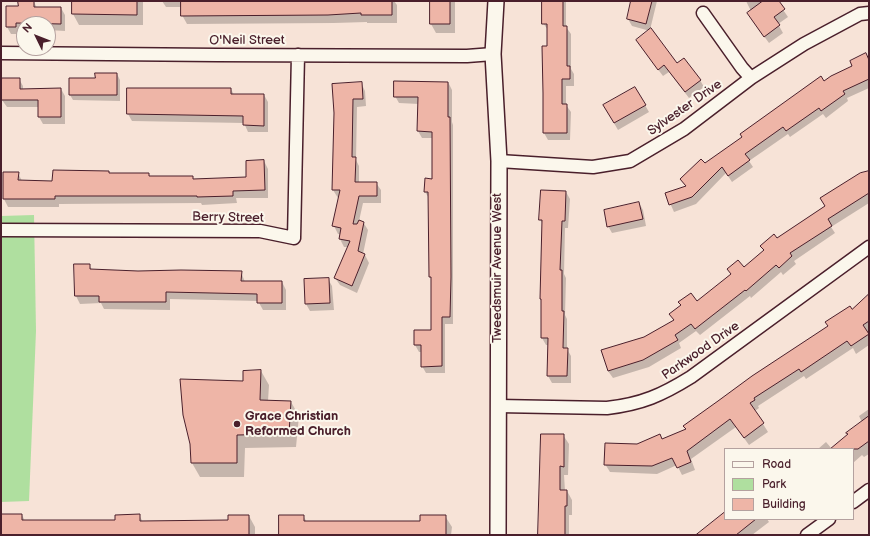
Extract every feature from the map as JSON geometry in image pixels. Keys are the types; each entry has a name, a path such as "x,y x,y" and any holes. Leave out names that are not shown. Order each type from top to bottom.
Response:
{"street":[{"name":"Tweedsmuir Avenue West","path":"496,1 493,54 498,162 498,535"},
{"name":"Sylvester Drive","path":"498,162 593,167 630,161 684,128 751,78 804,44 860,14 869,12"},
{"path":"703,14 751,78"},
{"name":"O'Neil Street","path":"1,53 217,56 467,56 493,54"},
{"name":"Berry Street","path":"1,230 260,231 294,238 298,55"},
{"name":"Parkwood Drive","path":"498,406 608,408 644,401 667,392 697,372 869,247"},
{"path":"854,501 869,490"},
{"path":"807,535 828,520"}],"green space":[{"path":"34,215 36,331 29,501 1,502 1,216"}],"building":[{"path":"18,1 34,1 34,7 61,7 61,24 56,24 56,16 16,16 16,27 6,27 6,6 18,6"},
{"path":"72,1 137,1 137,15 72,14"},
{"path":"181,1 392,1 392,15 361,15 361,13 328,15 181,16"},
{"path":"430,1 450,1 450,24 430,24"},
{"path":"542,1 563,1 563,26 567,26 567,66 570,66 570,79 562,79 562,104 567,104 567,133 543,133 542,46 547,46 547,24 542,24"},
{"path":"631,1 652,1 646,24 627,19"},
{"path":"763,1 779,1 785,9 774,17 780,25 764,37 747,13"},
{"path":"651,28 677,63 684,58 701,80 685,92 664,65 658,70 636,40"},
{"path":"866,53 869,60 869,79 843,91 845,94 821,111 819,108 786,131 783,127 745,154 750,160 728,176 722,167 692,197 669,205 665,193 686,186 680,179 701,159 705,163 742,137 740,134 821,76 824,81 852,66 850,61"},
{"path":"95,73 117,73 117,95 69,95 69,78 95,78"},
{"path":"2,78 20,78 20,89 61,88 61,117 38,117 38,100 1,100"},
{"path":"394,81 448,82 448,117 450,117 451,277 450,317 442,317 442,366 421,367 421,345 414,345 414,330 431,330 428,192 424,192 425,178 432,179 432,132 417,131 418,97 394,97"},
{"path":"362,82 363,99 353,99 352,157 356,157 355,182 377,182 377,196 359,196 353,224 357,224 359,220 364,222 358,251 365,254 352,286 334,278 350,241 339,239 341,228 332,226 340,190 332,190 334,113 332,84"},
{"path":"635,87 646,105 614,123 603,105"},
{"path":"127,88 231,88 231,94 264,94 264,126 243,125 243,116 127,114"},
{"path":"264,160 265,190 233,191 233,196 55,196 55,199 3,199 3,172 19,172 18,180 52,181 53,170 109,171 109,173 149,173 149,176 193,176 193,179 246,177 246,161"},
{"path":"869,171 869,193 828,219 832,226 790,253 792,256 779,268 776,265 746,291 745,290 695,329 691,324 675,335 678,340 643,360 608,371 601,350 644,337 674,320 669,314 681,305 678,302 691,293 697,301 731,274 727,269 738,260 744,267 764,250 760,246 774,234 777,238 825,206 820,198 860,173"},
{"path":"541,190 566,191 565,221 562,221 560,270 562,270 562,311 564,311 563,348 568,348 567,376 547,376 548,338 541,338 540,299 542,220 539,220"},
{"path":"639,202 643,219 607,227 604,210"},
{"path":"74,264 90,264 90,269 138,271 242,271 241,281 282,281 282,303 257,303 257,294 166,292 166,302 99,302 99,296 75,296"},
{"path":"329,278 330,303 305,304 304,279"},
{"path":"869,294 869,321 863,325 869,334 851,346 847,341 801,372 799,369 754,398 755,400 750,403 764,423 744,438 730,419 687,451 691,462 677,468 672,458 652,466 604,465 605,443 637,444 660,434 662,439 686,429 683,426 752,376 828,326 825,322 850,306 852,309"},
{"name":"Grace Christian Reformed Church","path":"261,370 260,400 291,401 289,434 237,435 237,463 191,463 190,444 183,415 180,379 243,381 243,371"},
{"path":"869,416 869,441 858,449 831,448 848,434 846,433"},
{"path":"541,434 564,434 564,467 560,466 560,490 567,490 567,506 565,506 565,535 538,535"},
{"path":"724,513 724,520 755,520 736,535 696,535"},
{"path":"1,514 22,514 22,520 115,520 115,515 140,514 140,521 228,520 228,515 249,515 249,535 1,535"},
{"path":"279,515 304,515 304,521 420,521 420,515 446,515 446,535 279,535"}],"place":[{"name":"Grace Christian Reformed Church","path":"237,424"}]}
